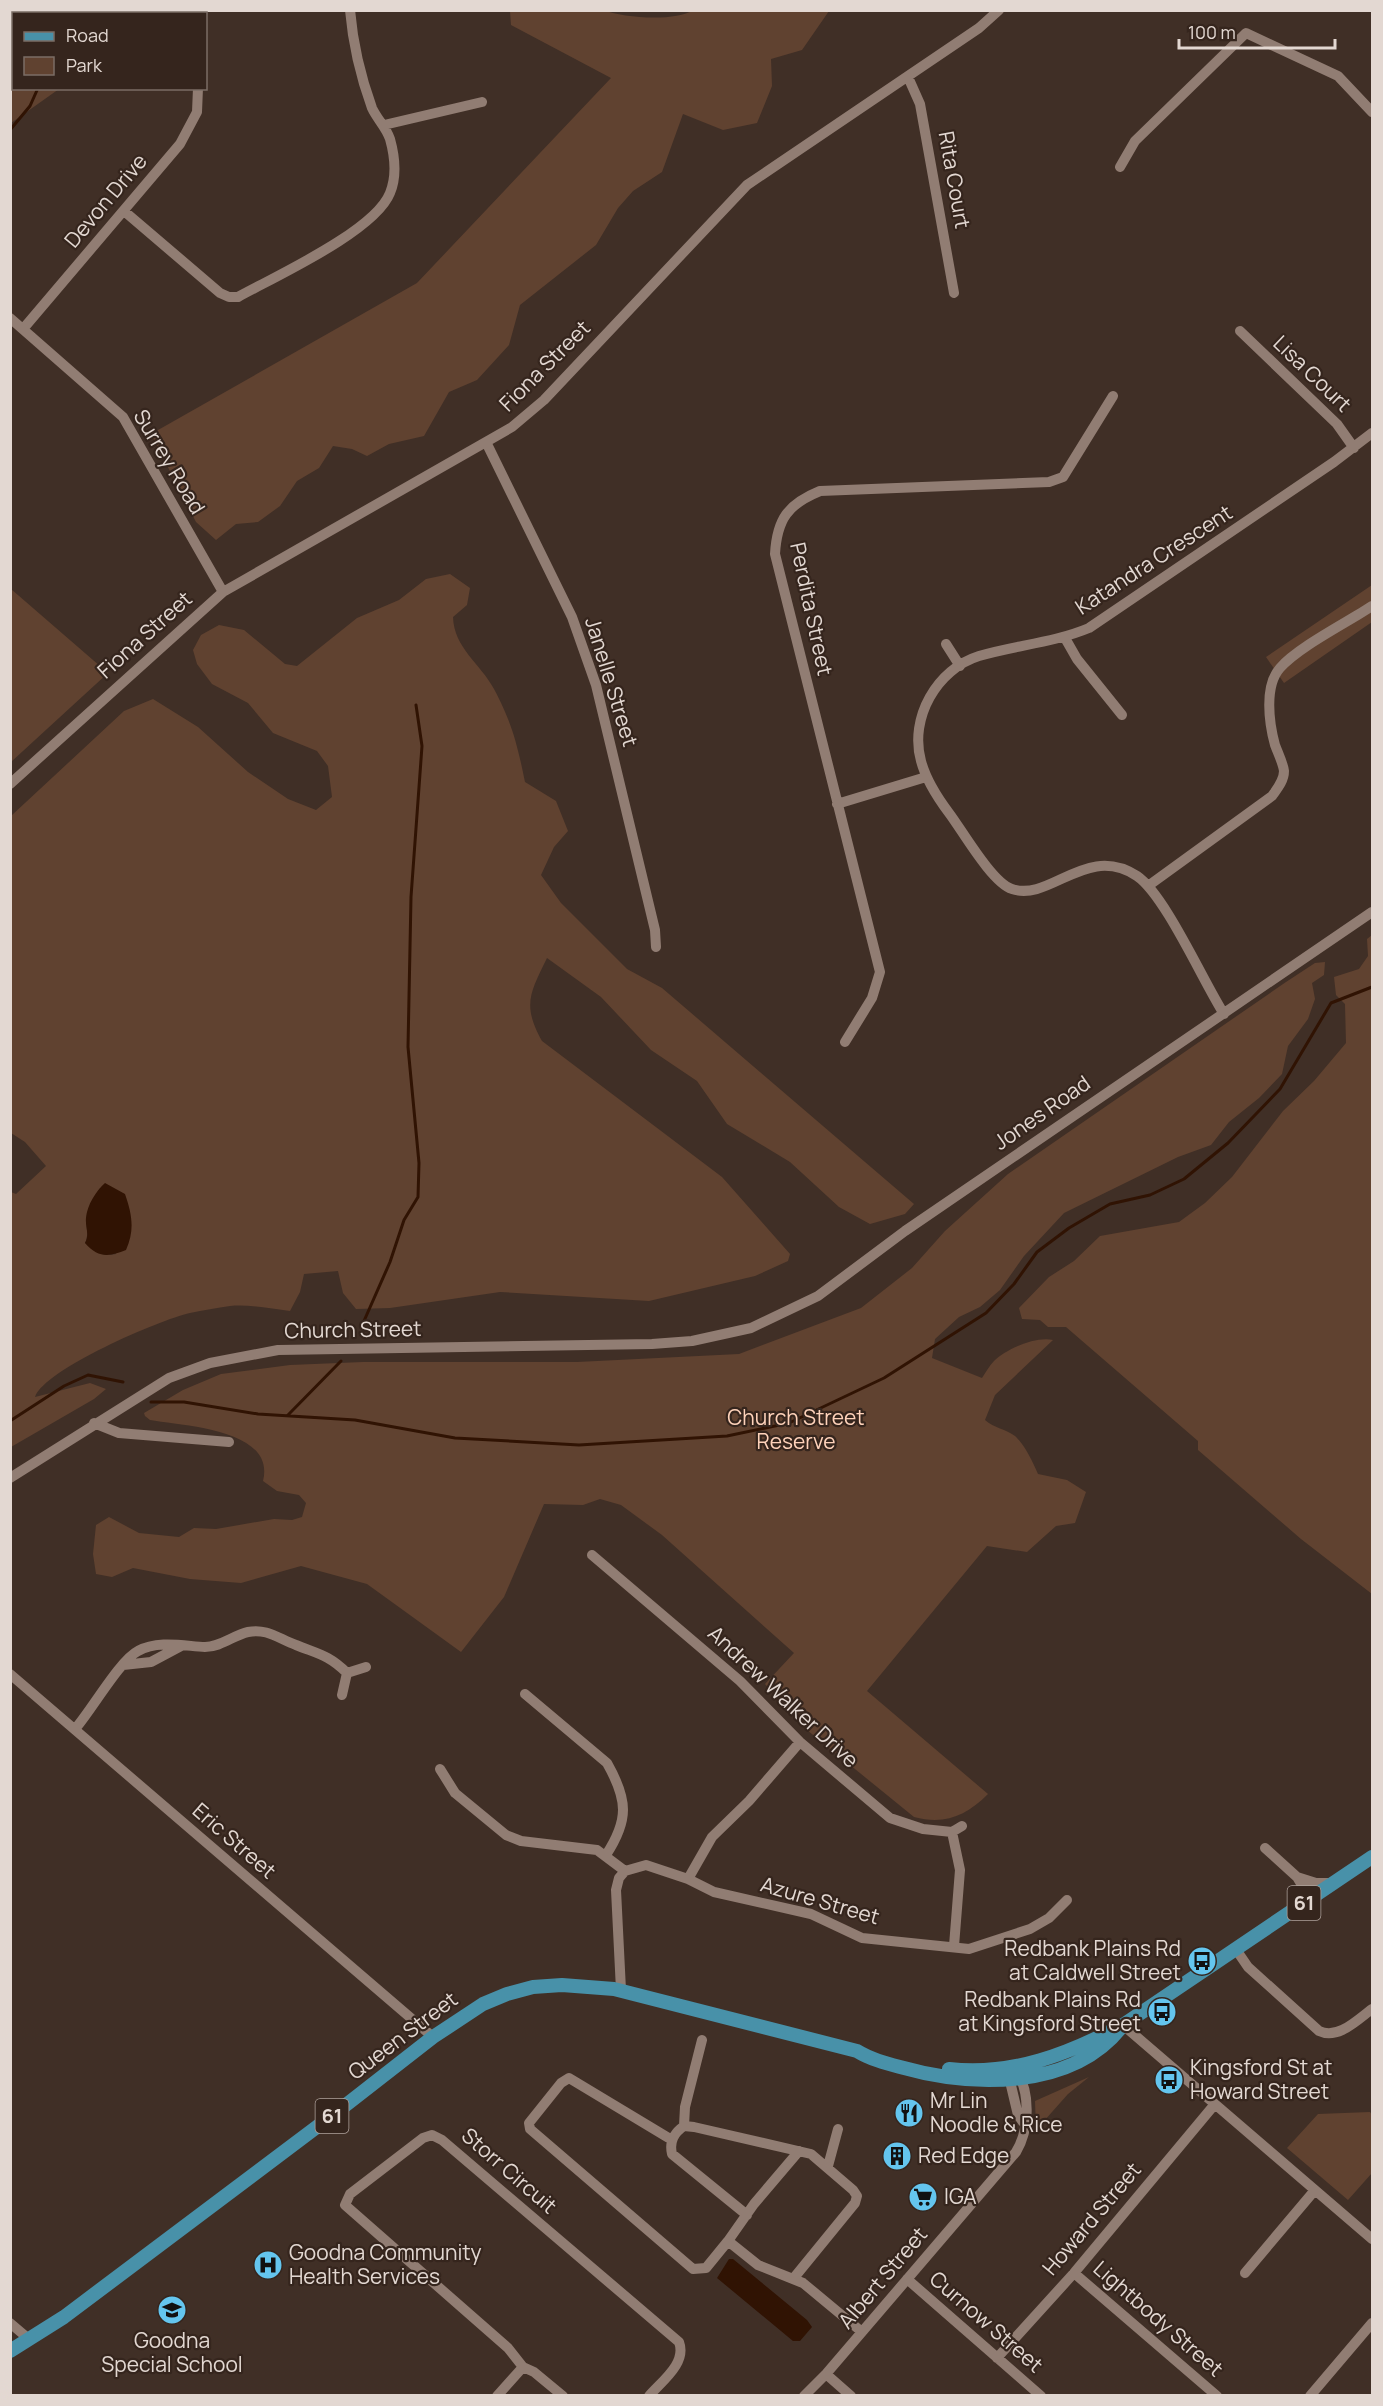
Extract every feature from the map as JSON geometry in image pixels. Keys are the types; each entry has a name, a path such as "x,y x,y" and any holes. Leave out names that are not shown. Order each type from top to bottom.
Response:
{"main road":[{"name":"61","path":"1235,1948 1372,1857"},
{"name":"Queen Street","path":"10,2351 30,2340 342,2108 433,2037 483,2004 533,1987 574,1985 621,1990 856,2051 869,2050 934,2066 967,2071 1014,2074 1076,2061 1110,2042 1123,2025 1235,1948"}],"street":[{"path":"124,211 220,293 229,297 238,297 366,224 379,211 390,193 396,170 384,124 373,111 354,51 350,10"},
{"name":"Fiona Street","path":"10,784 224,592 512,427 544,400 747,185 979,28 999,10"},
{"path":"1120,167 1135,141 1246,33 1338,76 1372,112"},
{"name":"Rita Court","path":"908,77 920,104 954,293"},
{"name":"Devon Drive","path":"23,329 124,211 190,129 197,112 198,90"},
{"path":"384,124 482,102"},
{"name":"Surrey Road","path":"10,318 123,417 224,592"},
{"name":"Lisa Court","path":"1240,331 1337,424 1354,448"},
{"name":"Perdita Street","path":"845,1042 872,998 880,972 775,554 776,534 788,510 802,499 820,491 1049,482 1063,477 1113,396"},
{"name":"Katandra Crescent","path":"1224,1014 1164,909 1148,886 1125,869 1106,866 1086,868 1031,890 1023,891 1005,886 945,808 926,777 920,759 918,738 920,720 927,700 943,679 960,666 978,657 1065,638 1108,617 1354,448 1372,433"},
{"name":"Janelle Street","path":"486,442 572,617 596,685 655,930 656,947"},
{"path":"1148,886 1272,796 1280,785 1284,772 1274,741 1270,690 1274,677 1280,667 1372,606"},
{"path":"1065,638 1077,659 1122,715"},
{"path":"946,644 960,666"},
{"path":"837,804 926,777"},
{"name":"Jones Road","path":"728,1334 779,1316 818,1296 915,1224 1372,912"},
{"name":"Church Street","path":"10,1478 94,1423 169,1378 246,1354 298,1350 652,1344 692,1341 728,1334"},
{"path":"94,1423 119,1433 229,1442"},
{"name":"Andrew Walker Drive","path":"592,1555 740,1681 800,1742 890,1818 906,1825 957,1829 960,1870 954,1946"},
{"path":"75,1729 123,1665 152,1662 181,1646 215,1646 247,1632 260,1631 273,1634 298,1646 321,1652 347,1673"},
{"path":"347,1673 366,1667"},
{"path":"342,1695 347,1673"},
{"name":"Eric Street","path":"10,1674 433,2037"},
{"path":"525,1694 607,1763 616,1778 624,1811 621,1832 606,1855"},
{"path":"688,1879 712,1837 749,1801 800,1742"},
{"path":"440,1769 455,1793 514,1840 591,1849 606,1855 625,1871 616,1890 621,1990"},
{"path":"1265,1848 1297,1877 1306,1892 1301,1905"},
{"name":"Azure Street","path":"625,1871 646,1865 688,1879 714,1892 811,1914 862,1938 969,1948 1012,1936 1049,1918 1066,1900"},
{"path":"1297,1877 1316,1883 1335,1883"},
{"path":"1235,1948 1248,1967 1319,2031 1327,2035 1338,2033 1372,2009"},
{"path":"1123,2025 1372,2239"},
{"path":"684,2126 684,2107 702,2040"},
{"name":"Albert Street","path":"804,2396 826,2374 1016,2152 1022,2142 1023,2122 1027,2113 1014,2074"},
{"path":"672,2140 569,2078 561,2084 528,2123 530,2129 693,2269 706,2268 798,2151"},
{"name":"Howard Street","path":"997,2358 1074,2273 1215,2104"},
{"path":"747,2214 672,2154 672,2140 676,2131 684,2126 816,2157 857,2196 855,2203 793,2278"},
{"path":"828,2166 838,2129"},
{"name":"Storr Circuit","path":"563,2396 541,2377 522,2367 514,2354 345,2205 350,2194 423,2138 432,2134 442,2140 679,2342 683,2351 680,2361 649,2396"},
{"path":"1245,2273 1315,2190"},
{"path":"728,2241 758,2265 803,2283 862,2332"},
{"name":"Lightbody Street","path":"1074,2273 1216,2396"},
{"name":"Curnow Street","path":"907,2279 1041,2396"},
{"path":"10,2323 30,2340"},
{"path":"1310,2396 1372,2323"},
{"path":"497,2396 522,2367"},
{"path":"826,2374 851,2396"}],"green space":[{"path":"11,10 86,11 12,12 12,90 58,90 11,123"},
{"path":"603,10 649,18 675,16 693,10 829,11 802,50 771,59 772,86 757,123 723,130 683,114 662,172 633,191 618,208 596,245 520,305 509,345 477,380 449,392 424,436 389,444 367,456 352,449 333,446 319,468 297,481 280,506 258,522 236,524 216,540 196,522 151,434 417,283 611,78 511,25 510,11"},
{"path":"450,574 470,588 467,605 453,617 458,638 500,701 513,734 525,782 556,801 568,831 554,847 541,875 561,903 627,969 662,988 914,1204 905,1214 870,1224 839,1207 790,1162 727,1124 697,1081 651,1050 601,997 547,958 536,981 530,1008 542,1041 722,1177 790,1254 788,1261 755,1276 649,1301 500,1292 390,1308 356,1309 343,1293 338,1271 304,1274 300,1292 290,1311 252,1306 230,1306 190,1313 130,1335 80,1360 43,1386 35,1397 90,1383 106,1389 94,1399 11,1447 11,1192 16,1194 46,1166 25,1142 11,1133 11,816 124,711 153,699 198,727 248,772 288,799 316,810 332,797 328,766 317,751 273,733 248,703 212,684 197,664 193,650 201,635 219,625 244,630 285,664 297,666 357,618 399,600 426,579","holes":["100,1188 116,1254 99,1253 85,1243 87,1214"]},
{"path":"1372,585 1372,622 1284,683 1266,657"},
{"path":"11,589 108,673 11,762"},
{"path":"1372,935 1372,1594 1301,1539 1198,1450 1198,1441 1066,1327 1048,1327 1040,1320 1022,1319 1019,1308 1049,1277 1074,1261 1100,1236 1179,1222 1205,1203 1232,1177 1283,1111 1314,1081 1346,1043 1345,1004 1336,995 1334,977 1359,969 1368,956 1367,939"},
{"name":"Church Street Reserve","path":"1325,962 1324,975 1312,983 1315,999 1308,1019 1288,1046 1282,1074 1259,1098 1229,1122 1211,1145 1178,1157 1064,1213 1024,1256 1000,1290 980,1307 959,1317 935,1339 932,1358 982,1378 999,1356 1013,1348 1038,1340 1053,1340 995,1395 985,1420 1019,1440 1038,1474 1067,1480 1086,1492 1075,1523 1056,1526 1027,1552 987,1546 867,1691 988,1794 963,1813 936,1820 914,1817 807,1730 765,1684 794,1653 662,1535 621,1505 600,1499 583,1505 544,1504 504,1597 461,1652 367,1584 301,1566 241,1583 190,1579 133,1568 112,1577 96,1574 93,1554 96,1525 109,1517 139,1533 179,1537 194,1528 216,1529 274,1519 292,1520 302,1517 306,1503 299,1495 277,1491 263,1481 263,1464 256,1450 242,1440 204,1428 150,1420 145,1416 144,1413 183,1390 221,1374 290,1365 363,1362 577,1362 739,1354 861,1308 912,1268 945,1231 1008,1174 1286,982 1315,963"},
{"path":"1089,2077 1068,2094 1036,2130 1035,2101"},
{"path":"1370,2112 1372,2115 1372,2173 1348,2200 1287,2148 1318,2114"}],"shaded area":[{"path":"105,1183 125,1194 132,1222 131,1236 126,1250 109,1255 99,1254 85,1243 88,1208 95,1194"},
{"path":"729,2259 733,2259 807,2320 812,2327 800,2341 793,2341 717,2278"}],"waterway":[{"path":"10,130 30,106 37,90"},
{"path":"364,1321 390,1262 404,1220 418,1197 419,1163 408,1047 411,897 422,746 416,705"},
{"path":"151,1402 184,1402 258,1414 355,1420 455,1438 579,1445 727,1436 789,1423 884,1378 986,1313 1014,1284 1037,1252 1069,1228 1110,1204 1150,1195 1184,1179 1228,1143 1280,1089 1331,1003 1372,987"},
{"path":"288,1415 341,1361"},
{"path":"10,1421 64,1386 88,1375 123,1382"}],"place":[{"name":"Redbank Plains Rd at Caldwell Street","path":"1202,1961"},
{"name":"Redbank Plains Rd at Kingsford Street","path":"1162,2012"},
{"name":"Kingsford St at Howard Street","path":"1169,2080"},
{"name":"Mr Lin Noodle & Rice","path":"909,2113"},
{"name":"Red Edge","path":"897,2156"},
{"name":"IGA","path":"923,2197"},
{"name":"Goodna Community Health Services","path":"268,2265"},
{"name":"Goodna Special School","path":"172,2310"}]}
